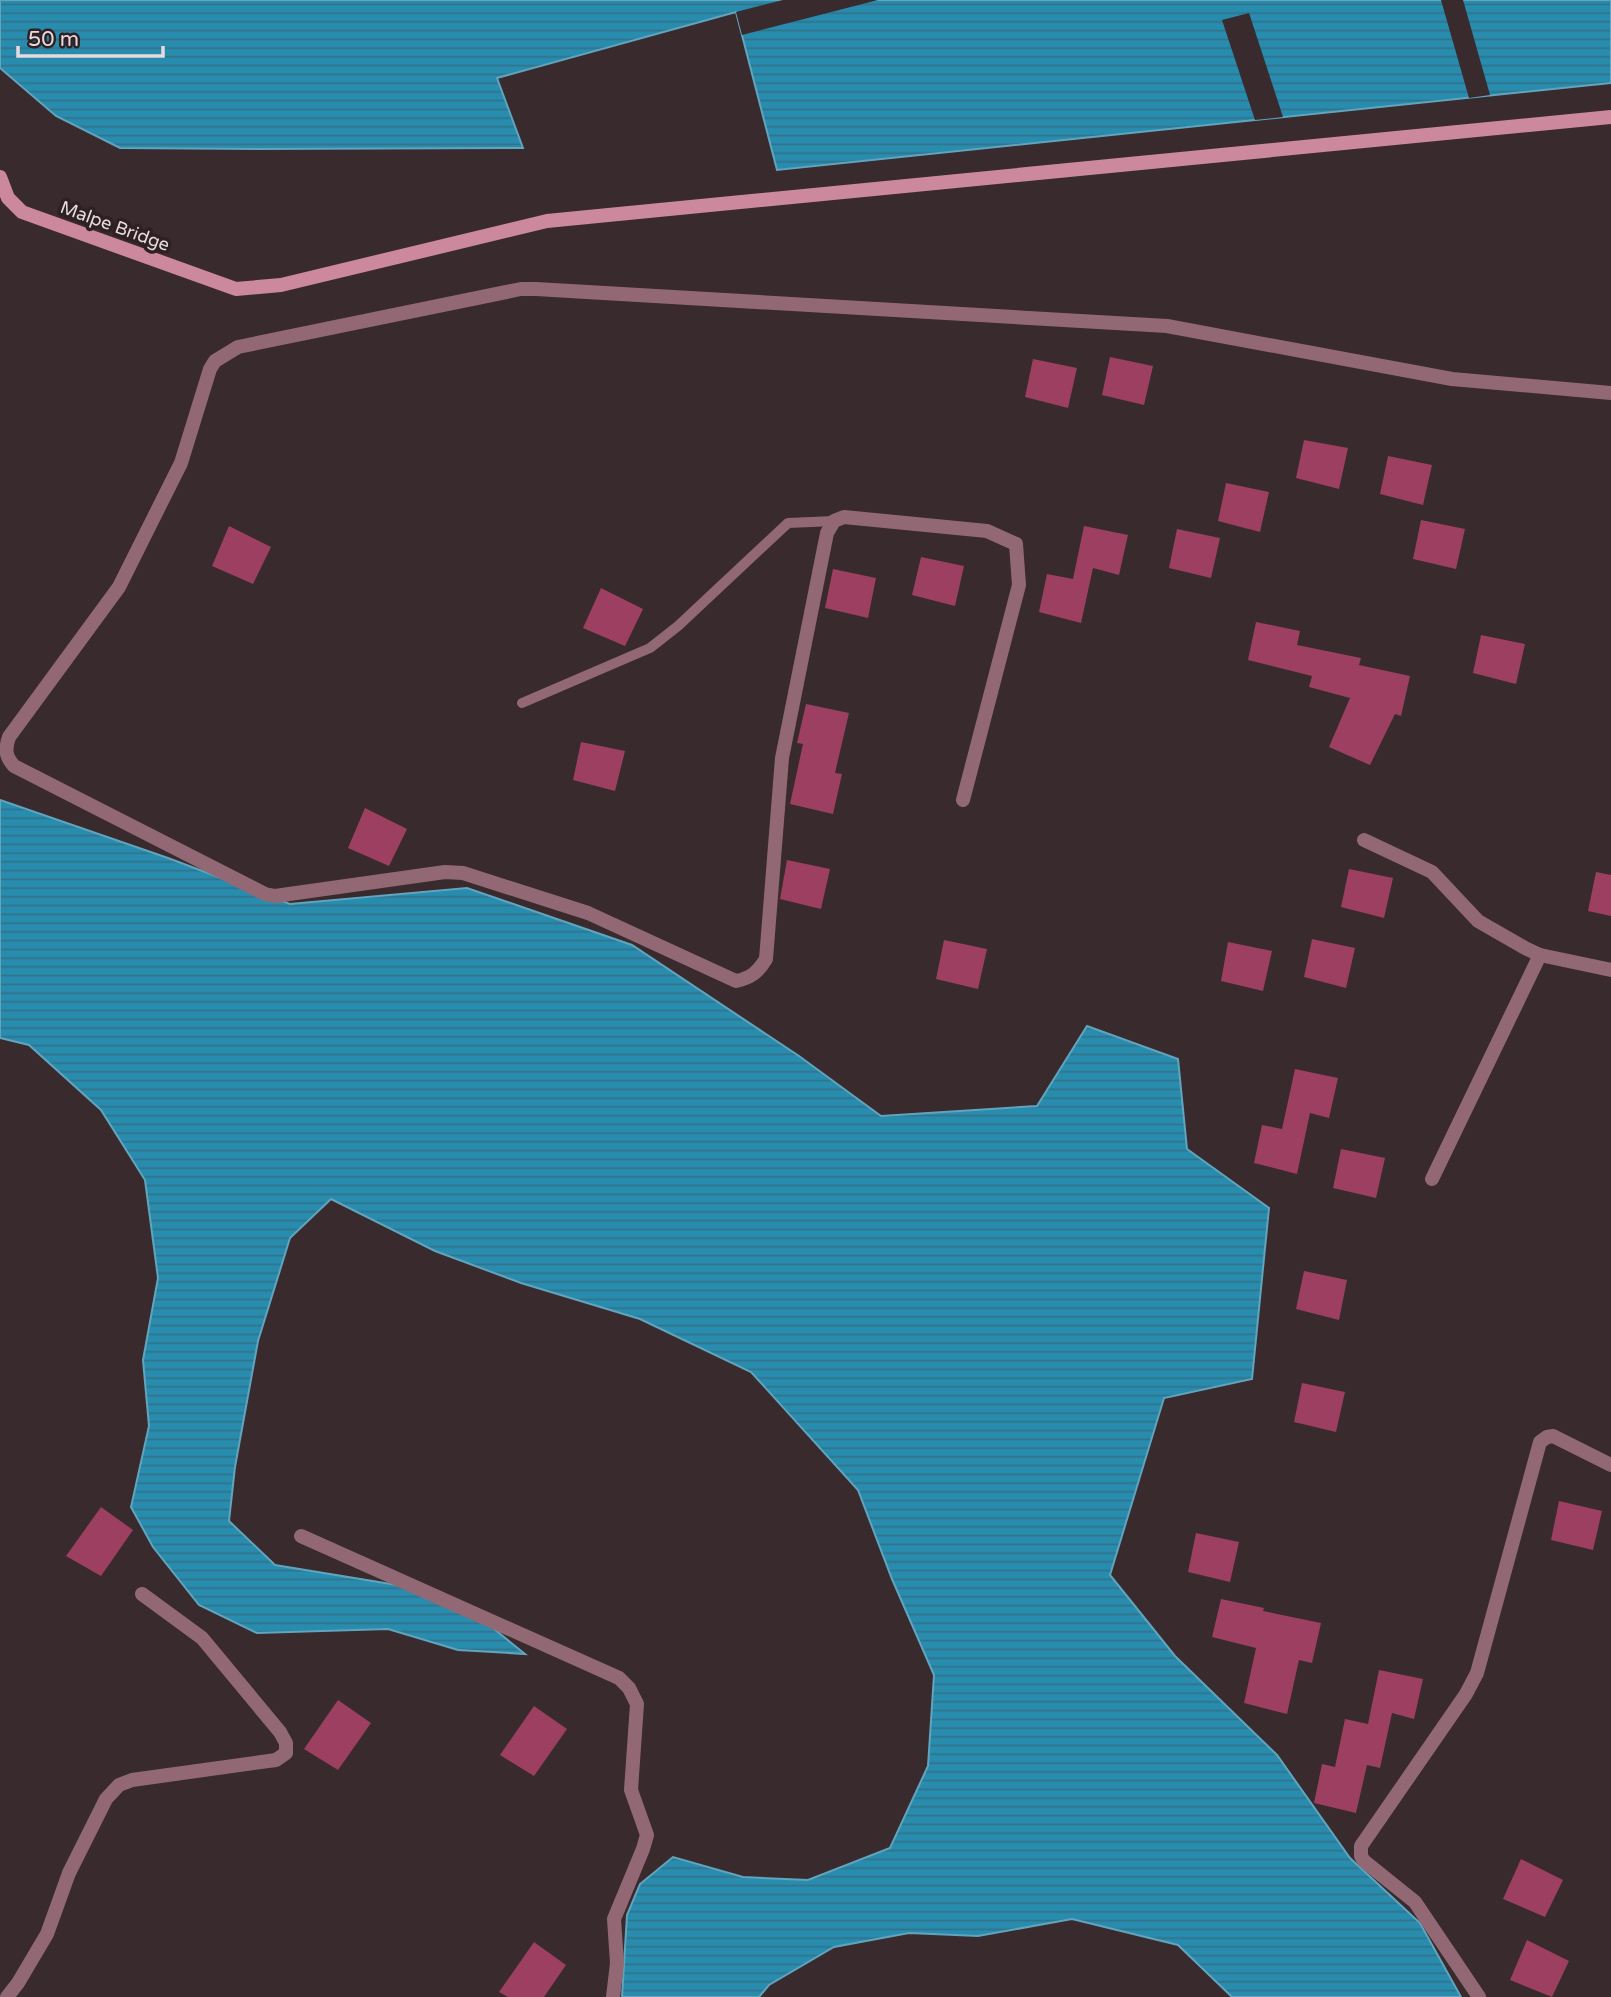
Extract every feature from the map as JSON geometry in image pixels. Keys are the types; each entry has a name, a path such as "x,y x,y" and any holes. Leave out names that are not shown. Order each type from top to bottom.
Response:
{"street":[{"name":"Malpe Bridge","path":"0,177 8,198 22,212 236,289 281,285 547,221 1611,117"},
{"path":"963,800 1019,585 1016,544 987,531 844,517 834,521 827,533 782,758 766,959 759,970 747,979 736,981 588,913 455,872 275,896 265,894 14,766 4,758 9,737 119,587 181,463 210,369 215,361 238,347 521,289 536,289 1167,326 1452,379 1611,393"},
{"path":"1364,841 1432,872 1478,921 1540,955 1611,970"},
{"path":"1432,1179 1540,955"},
{"path":"1479,1997 1415,1902 1364,1861 1361,1856 1362,1846 1466,1694 1477,1673 1540,1442 1553,1436 1611,1465"},
{"path":"301,1536 619,1678 629,1688 637,1704 631,1790 647,1835 614,1919 617,1964 613,1997"},
{"path":"7,1997 47,1934 69,1873 106,1799 119,1785 132,1780 276,1760 286,1753 286,1743 280,1732 202,1638 142,1594"}],"lane":[{"path":"522,704 650,648 678,626 788,523 834,521"}],"water":[{"path":"0,0 1611,0 1611,83 777,170 736,12 497,78 523,148 120,148 56,116 0,68"},
{"path":"0,800 168,858 290,904 467,888 632,945 799,1056 881,1116 1037,1106 1087,1026 1178,1059 1187,1149 1269,1208 1252,1379 1164,1398 1110,1575 1175,1656 1277,1755 1350,1858 1420,1923 1461,1997 1232,1997 1178,1945 1072,1919 978,1936 909,1933 834,1947 769,1985 759,1997 622,1997 627,1915 640,1884 673,1857 743,1877 808,1880 890,1848 928,1766 934,1675 892,1579 858,1490 751,1372 640,1319 521,1283 435,1251 331,1199 290,1238 258,1341 235,1467 229,1521 275,1565 403,1586 483,1620 525,1654 458,1650 388,1629 257,1633 199,1605 153,1547 131,1507 149,1426 143,1360 158,1278 145,1180 101,1110 29,1045 0,1038"}],"pier":[{"path":"783,0 878,0 742,35 736,12"},
{"path":"1441,0 1463,0 1490,95 1469,98"},
{"path":"1249,13 1283,117 1255,120 1222,20"}],"building":[{"path":"1110,357 1153,366 1144,405 1102,395"},
{"path":"1033,359 1077,368 1068,408 1025,397"},
{"path":"1304,440 1348,448 1339,489 1296,478"},
{"path":"1388,456 1432,465 1423,505 1380,494"},
{"path":"1226,483 1269,492 1260,532 1218,521"},
{"path":"1421,520 1465,529 1456,569 1413,559"},
{"path":"229,526 271,547 253,584 212,566"},
{"path":"1084,526 1128,535 1119,575 1093,568 1081,623 1039,612 1047,574 1073,579"},
{"path":"1177,529 1220,538 1211,578 1169,568"},
{"path":"921,557 964,566 955,606 912,595"},
{"path":"833,569 876,578 868,618 825,608"},
{"path":"601,588 643,609 625,646 583,628"},
{"path":"1256,622 1300,631 1297,645 1361,658 1359,665 1410,676 1401,716 1395,714 1370,765 1329,747 1350,698 1309,687 1312,676 1248,660"},
{"path":"1481,635 1525,644 1516,684 1473,673"},
{"path":"806,704 849,713 835,773 842,774 833,814 790,804 803,744 797,743"},
{"path":"581,742 625,751 615,791 573,780"},
{"path":"365,808 407,829 389,866 348,848"},
{"path":"787,860 830,869 821,909 780,899"},
{"path":"1349,869 1393,878 1384,918 1341,907"},
{"path":"1596,872 1611,875 1611,916 1588,911"},
{"path":"1312,939 1355,948 1346,988 1304,977"},
{"path":"944,940 987,949 978,989 936,979"},
{"path":"1228,942 1272,951 1263,991 1221,981"},
{"path":"1295,1069 1338,1078 1329,1118 1310,1113 1297,1174 1254,1163 1262,1125 1282,1129"},
{"path":"1341,1149 1385,1158 1376,1198 1333,1188"},
{"path":"1304,1271 1347,1280 1339,1320 1296,1309"},
{"path":"1302,1383 1345,1392 1336,1432 1294,1422"},
{"path":"1559,1501 1602,1511 1593,1550 1551,1540"},
{"path":"101,1507 133,1530 101,1576 66,1556"},
{"path":"1196,1533 1239,1542 1230,1582 1188,1572"},
{"path":"1221,1599 1321,1623 1312,1663 1299,1660 1287,1714 1244,1703 1256,1648 1212,1637"},
{"path":"1379,1670 1423,1679 1414,1719 1392,1713 1380,1768 1367,1765 1356,1813 1314,1803 1322,1764 1335,1767 1345,1719 1368,1724"},
{"path":"338,1700 371,1723 338,1770 304,1749"},
{"path":"534,1706 567,1729 534,1776 500,1755"},
{"path":"1521,1859 1563,1880 1545,1917 1503,1899"},
{"path":"1527,1940 1569,1961 1552,1997 1510,1980"},
{"path":"534,1942 566,1965 544,1997 508,1997 499,1992"}]}
